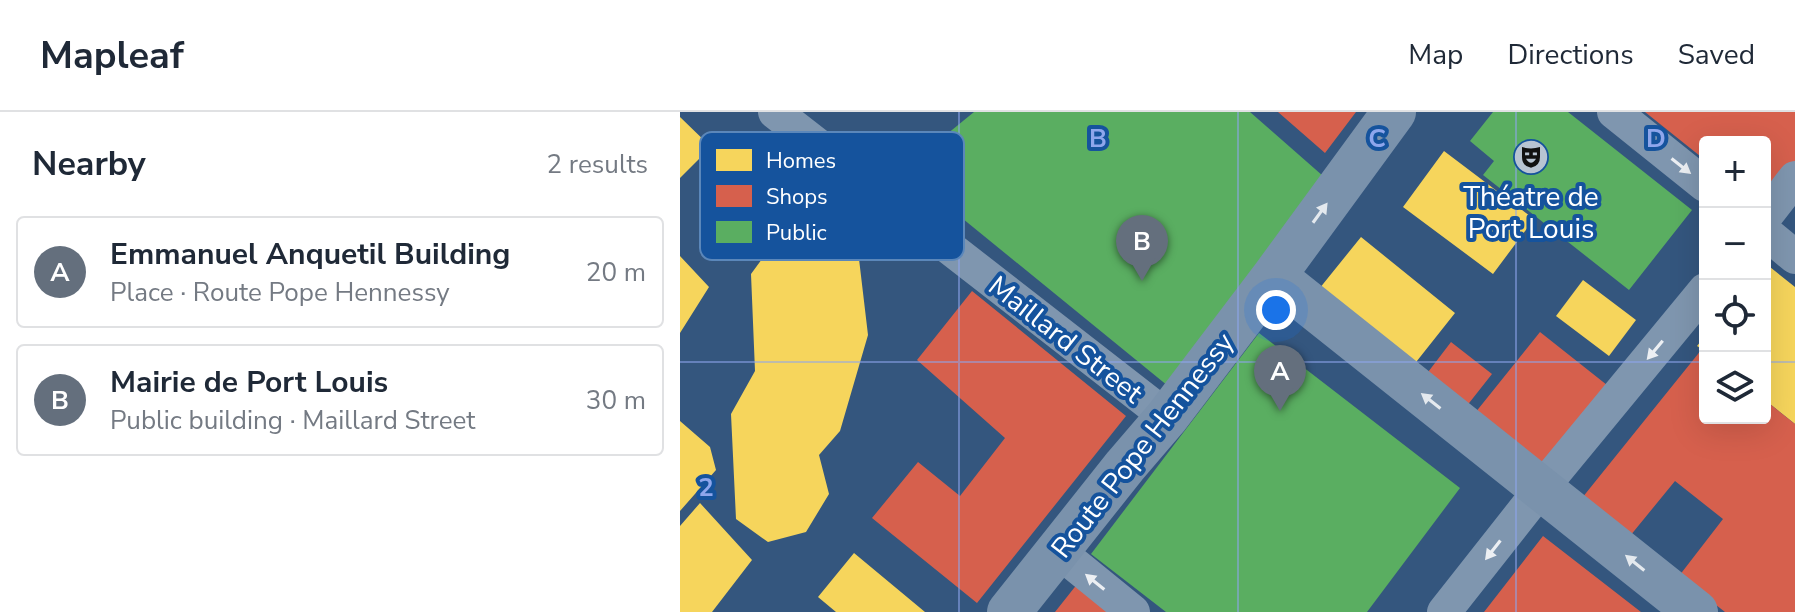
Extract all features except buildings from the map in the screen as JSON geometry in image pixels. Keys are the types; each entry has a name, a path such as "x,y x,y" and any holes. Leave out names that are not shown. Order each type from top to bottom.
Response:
{"main road":[{"name":"Route Pope Hennessy","path":"1009,612 1167,417 1394,112"},
{"path":"1274,276 1696,612"}],"street":[{"name":"Maillard Street","path":"775,112 801,132"},
{"path":"1614,112 1699,180"},
{"path":"1771,209 1795,178"},
{"path":"1771,237 1795,257"},
{"name":"Maillard Street","path":"964,259 1167,417"},
{"path":"1444,612 1699,297"},
{"path":"1058,551 1133,612"}],"place":[{"name":"Théatre de Port Louis","path":"1531,157"},
{"name":"Mairie de Port Louis","path":"1142,281"},
{"name":"Emmanuel Anquetil Building","path":"1280,411"}]}
